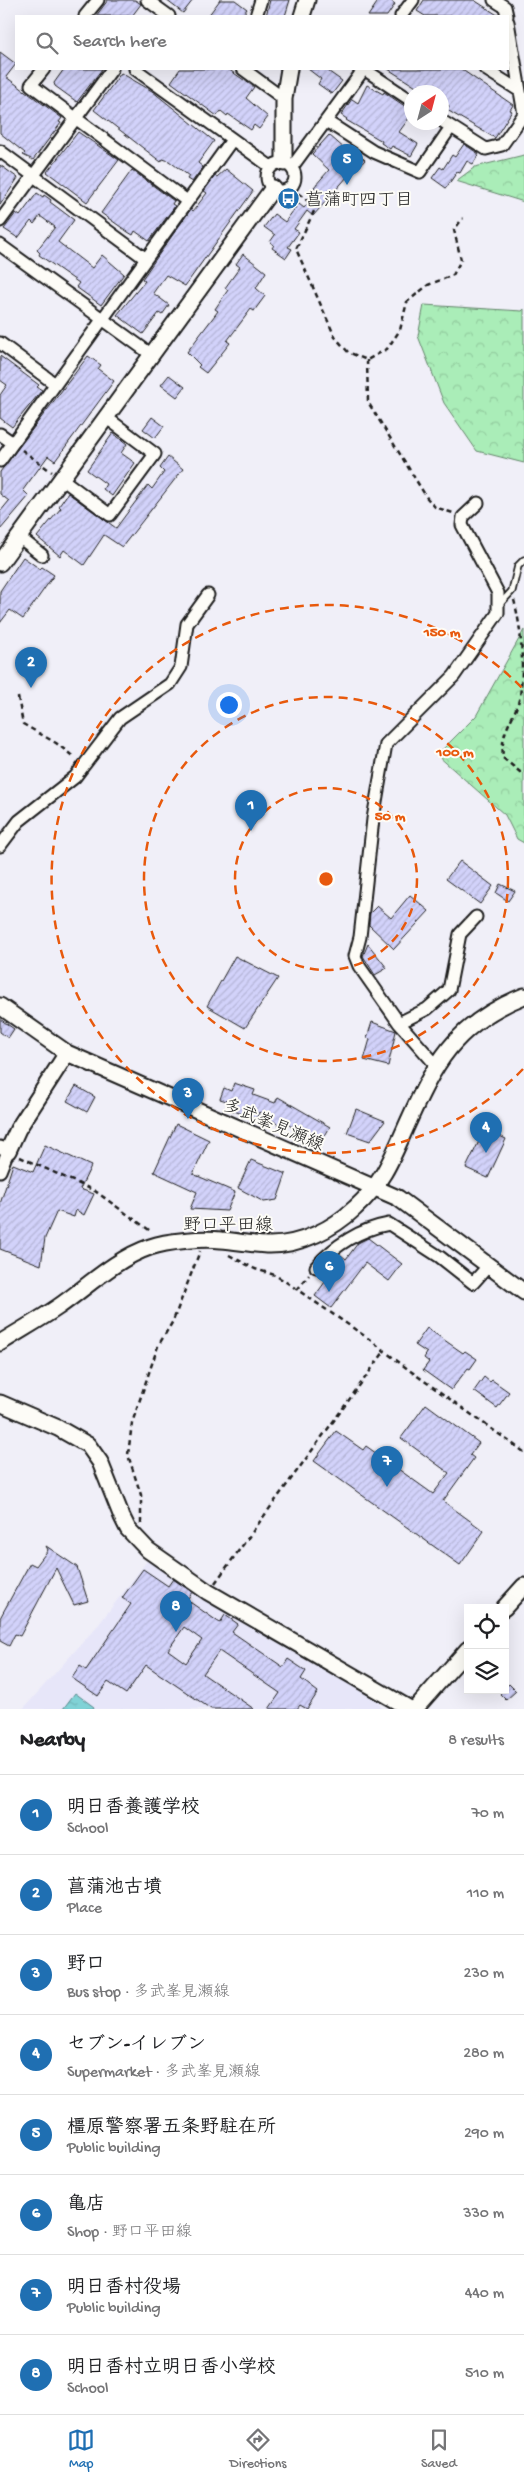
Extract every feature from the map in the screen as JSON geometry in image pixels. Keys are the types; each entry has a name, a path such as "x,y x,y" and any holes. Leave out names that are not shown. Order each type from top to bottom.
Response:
{"street":[{"path":"86,15 98,0"},
{"path":"147,0 153,12"},
{"path":"302,15 307,0"},
{"path":"403,15 413,0"},
{"path":"494,0 505,7 507,15"},
{"path":"256,15 258,1"},
{"path":"449,126 486,149 502,145 524,114 509,28"},
{"path":"43,70 31,86 187,201"},
{"path":"0,221 111,70"},
{"path":"136,70 232,140 282,166 296,180 291,188 282,191 273,188 267,176 282,166 326,121 363,70"},
{"path":"244,70 284,99"},
{"path":"282,166 284,99 289,70"},
{"path":"366,70 404,96"},
{"path":"487,70 520,91"},
{"path":"326,121 374,152 420,172 443,130"},
{"path":"0,460 232,140"},
{"path":"0,151 146,259"},
{"path":"0,563 273,188"},
{"path":"0,244 152,355"},
{"path":"0,343 55,384"},
{"path":"62,479 110,515 155,454 106,418"},
{"path":"0,434 13,443"},
{"path":"436,1065 398,1023 359,966 355,956 360,937 373,819 386,744 454,676 498,613 498,593 462,525 463,517 478,504"},
{"path":"19,537 42,555"},
{"path":"0,846 20,822 75,777 120,718 170,684 181,667 187,624 208,595"},
{"path":"398,1023 427,1009 449,990 460,934 476,918"},
{"name":"野口平田線","path":"0,1343 58,1308 109,1268 150,1247 218,1239 271,1245 308,1238 331,1226 354,1210 376,1188 390,1164 423,1088 436,1065 467,1028 494,1010 524,996"},
{"name":"多武峯見瀬線","path":"0,1006 67,1052 398,1198 524,1292"},
{"path":"0,1171 4,1149 67,1052"},
{"path":"316,1266 329,1252 369,1228 389,1224 440,1257 473,1283 489,1265"},
{"path":"0,1403 58,1428 88,1445 100,1462 122,1518 136,1539 148,1550 208,1592 410,1709"},
{"path":"508,1604 524,1586"},
{"path":"415,1709 464,1654"}],"lane":[{"path":"498,606 512,591 518,566 524,560"}],"path":[{"path":"291,188 316,207 296,248 335,337 348,352 367,360"},
{"path":"367,360 387,349 392,343 400,330 408,302 428,285 453,275 460,260 454,230 463,218"},
{"path":"367,360 368,402 435,507 463,517"},
{"path":"13,443 62,479"},
{"path":"512,591 517,610 523,655 520,696 501,741 503,758 520,772 524,772"},
{"path":"18,697 23,724 56,743 77,760"},
{"path":"4,1149 95,1191 152,1232"},
{"path":"136,1539 142,1511 139,1488 128,1454 132,1423 158,1346 173,1321 200,1250"},
{"path":"222,1251 255,1269 275,1275 369,1339 384,1352 524,1452"},
{"path":"297,1290 316,1266"},
{"path":"208,1592 384,1352"}],"shaded area":[{"path":"147,1561 284,1647 378,1701 382,1709 23,1709 99,1624"}],"green space":[{"path":"524,155 524,202 456,181 475,167"},
{"path":"424,305 522,311 524,309 524,463 477,451 444,403 418,336"},
{"path":"524,630 524,843 517,839 505,815 437,755 476,716"}],"water":[{"path":"75,1693 94,1707 93,1709 63,1709"}],"building":[{"path":"108,0 135,0 141,4 133,15 97,15"},
{"path":"166,0 193,0 183,13"},
{"path":"220,0 235,0 247,9 243,15 209,15"},
{"path":"270,0 290,0 285,15 266,15"},
{"path":"379,0 390,0 395,4 388,15 369,15"},
{"path":"424,0 474,0 497,15 423,15 417,11"},
{"path":"0,52 15,63 6,77 62,118 59,122 61,123 33,160 23,155 25,153 0,133"},
{"path":"63,70 101,70 77,102 55,86 54,83"},
{"path":"179,70 229,70 254,87 246,98 268,117 259,129 254,125 251,130 221,111 217,116 171,82"},
{"path":"309,70 326,70 342,81 332,94 318,84 321,79"},
{"path":"390,70 462,70 513,105 510,110 512,111 495,138 449,111 449,85 413,85"},
{"path":"121,73 152,91 214,141 198,163 203,167 192,182 187,179 189,176 169,161 163,159 161,162 94,110"},
{"path":"367,85 383,94 384,92 404,106 404,125 399,132 418,144 411,156 392,146 390,149 381,143 382,141 346,120 341,115 352,99 358,103"},
{"path":"78,132 119,160 87,202 47,172"},
{"path":"329,135 346,150 350,147 365,160 348,176 313,216 307,211 294,229 299,232 288,247 292,249 286,258 272,248 274,245 270,242 275,235 264,227 274,214 285,222 299,204 304,208 319,191 314,187 329,170 312,154"},
{"path":"464,144 479,154 473,164 467,161 460,173 457,172 446,188 432,178 440,167 443,169 452,155 455,157"},
{"path":"0,165 18,178 0,205"},
{"path":"226,169 253,191 185,286 166,275 153,293 169,305 162,315 159,313 143,334 117,315 145,281 142,279 191,209 193,211 207,193 204,191 215,176 217,177"},
{"path":"132,170 174,201 172,204 175,206 149,241 135,231 133,235 101,213"},
{"path":"37,193 51,200 50,202 74,220 58,242 92,268 102,255 124,274 101,305 76,287 79,283 39,255 40,253 37,250 55,227 40,216 34,224 31,221 18,238 4,229 16,213 20,216"},
{"path":"243,254 266,272 256,288 265,296 254,311 251,309 227,341 230,343 206,373 198,367 200,365 187,352 218,311 215,309 228,290 225,288 240,267 236,264"},
{"path":"0,356 39,385 37,387 42,390 12,427 0,418 0,395 7,385 0,380"},
{"path":"88,356 101,365 98,369 114,381 55,461 48,456 23,490 29,496 0,530 0,512 9,501 0,494 0,472"},
{"path":"169,375 185,387 177,397 161,385"},
{"path":"152,417 164,426 155,438 143,429"},
{"path":"113,433 127,444 121,453 135,463 112,496 103,489 106,484 87,470"},
{"path":"168,457 183,469 122,547 104,535 84,565 64,550 60,556 37,537 61,508 59,506 68,493 116,528 148,485 152,489 164,472 160,468"},
{"path":"23,557 40,569 42,567 54,575 23,619 10,610 0,623 0,591"},
{"path":"460,861 493,886 480,904 446,879"},
{"path":"500,884 515,891 508,901 496,893"},
{"path":"410,895 429,911 394,949 369,925 370,913 377,906 391,918"},
{"path":"368,944 387,968 375,975 363,956"},
{"path":"235,956 278,978 245,1028 207,1006"},
{"path":"0,1019 14,1029 8,1038 0,1032"},
{"path":"372,1022 396,1031 388,1066 364,1060 370,1039 367,1038"},
{"path":"234,1083 255,1090 253,1095 275,1103 278,1097 330,1127 320,1144 297,1136 299,1132 282,1120 279,1125 259,1112 256,1119 231,1110 233,1103 220,1099 224,1088 231,1091"},
{"path":"76,1086 95,1097 87,1112 67,1101"},
{"path":"356,1109 385,1121 370,1141 347,1133"},
{"path":"176,1124 209,1140 193,1174 235,1192 227,1211 190,1209 197,1192 154,1172"},
{"path":"485,1129 506,1139 488,1178 466,1168"},
{"path":"45,1145 91,1166 80,1189 94,1194 84,1215 76,1210 74,1217 57,1211 45,1238 41,1265 0,1249 0,1204 13,1164 33,1172"},
{"path":"251,1160 286,1174 277,1200 264,1202 238,1188"},
{"path":"368,1238 402,1264 389,1281 365,1263 331,1308 315,1296 330,1275 327,1273 341,1255 346,1259 358,1243"},
{"path":"427,1328 463,1353 465,1351 477,1359 451,1390 423,1370 429,1362 424,1358 427,1353 415,1345"},
{"path":"484,1377 490,1382 492,1380 509,1392 497,1408 474,1391"},
{"path":"426,1404 479,1443 470,1455 474,1458 443,1501 484,1531 460,1565 314,1461 336,1431 363,1450 366,1446 433,1494 449,1473 401,1438"},
{"path":"46,1546 77,1567 88,1601 74,1605 56,1568 20,1636 15,1634 9,1646 0,1641 0,1618 30,1563 36,1566 48,1550"},
{"path":"143,1569 168,1586 173,1579 192,1592 187,1600 220,1623 225,1615 238,1624 232,1632 283,1667 288,1659 306,1671 301,1679 318,1692 307,1709 300,1705 297,1709 269,1709 280,1693 219,1651 203,1674 254,1709 211,1709 146,1665 126,1694 108,1682 98,1696 72,1678 80,1666 86,1670 131,1604 122,1598","holes":["184,1627 202,1640 186,1663 168,1650"]},
{"path":"509,1684 516,1691 506,1700 500,1694 509,1694"}],"place":[{"name":"橿原警察署五条野駐在所","path":"347,185"},
{"name":"菖蒲町四丁目","path":"289,199"},
{"name":"菖蒲池古墳","path":"31,688"},
{"name":"明日香養護学校","path":"251,831"},
{"name":"野口","path":"188,1119"},
{"name":"セブン-イレブン","path":"486,1153"},
{"name":"亀店","path":"329,1292"},
{"name":"明日香村役場","path":"387,1487"},
{"name":"明日香村立明日香小学校","path":"176,1632"}]}
